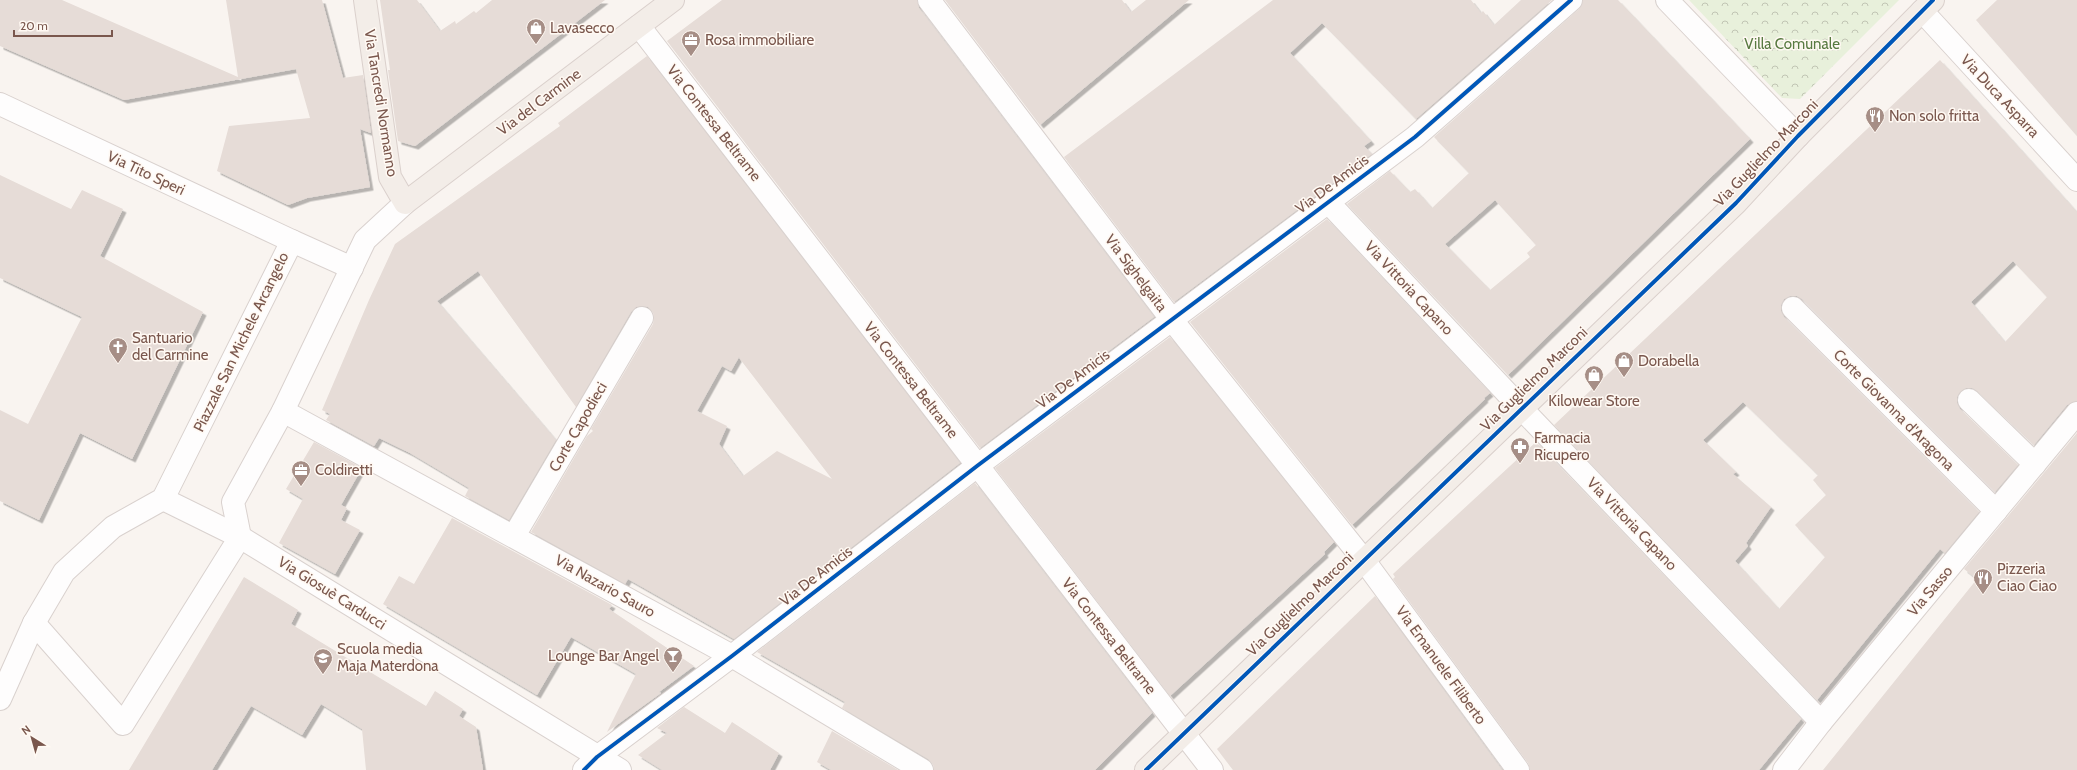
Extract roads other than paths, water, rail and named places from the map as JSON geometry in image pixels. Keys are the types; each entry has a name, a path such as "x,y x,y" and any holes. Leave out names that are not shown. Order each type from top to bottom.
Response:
{"main road":[{"name":"Via Tancredi Normanno","path":"365,0 390,177 405,203"},
{"name":"Via del Carmine","path":"405,203 673,0"},
{"name":"Via Guglielmo Marconi","path":"1146,770 1736,203 1798,136 1928,6"}],"street":[{"name":"Via Sighelgaita","path":"929,0 1172,320 1363,560"},
{"name":"Via De Amicis","path":"591,764 977,466 1415,137 1571,0"},
{"path":"1667,0 1798,136"},
{"name":"Via Duca Asparra","path":"1928,6 2077,180"},
{"name":"Via Contessa Beltrame","path":"639,26 1212,770"},
{"name":"Via Tito Speri","path":"0,104 292,241"},
{"name":"Via Vittoria Capano","path":"1328,202 1521,408 1821,722"},
{"path":"34,623 123,724 240,537 233,502 283,411 365,240 405,203"},
{"name":"Piazzale San Michele Arcangelo","path":"163,499 292,241 352,268"},
{"name":"Corte Giovanna d'Aragona","path":"1793,308 1996,511"},
{"name":"Corte Capodieci","path":"514,536 642,318"},
{"path":"1969,400 2034,464"},
{"name":"Via Nazario Sauro","path":"283,411 732,656 922,770"},
{"name":"Via Sasso","path":"1784,770 1821,722 2077,413"},
{"path":"0,699 34,623 64,572 113,527 163,499"},
{"name":"Via Giosuè Carducci","path":"163,499 240,537 591,764 620,770"},
{"name":"Via Emanuele Filiberto","path":"1363,560 1518,770"}],"place":[{"name":"Lavasecco","path":"536,45"},
{"name":"Rosa immobiliare","path":"691,57"},
{"name":"Non solo fritta","path":"1875,133"},
{"name":"Santuario del Carmine","path":"118,364"},
{"name":"Dorabella","path":"1624,378"},
{"name":"Kilowear Store","path":"1594,392"},
{"name":"Farmacia Ricupero","path":"1520,464"},
{"name":"Coldiretti","path":"301,487"},
{"name":"Pizzeria Ciao Ciao","path":"1983,595"},
{"name":"Lounge Bar Angel","path":"673,673"},
{"name":"Scuola media Maja Materdona","path":"323,675"}],"park label":[{"name":"Villa Comunale","path":"1792,44"}]}
